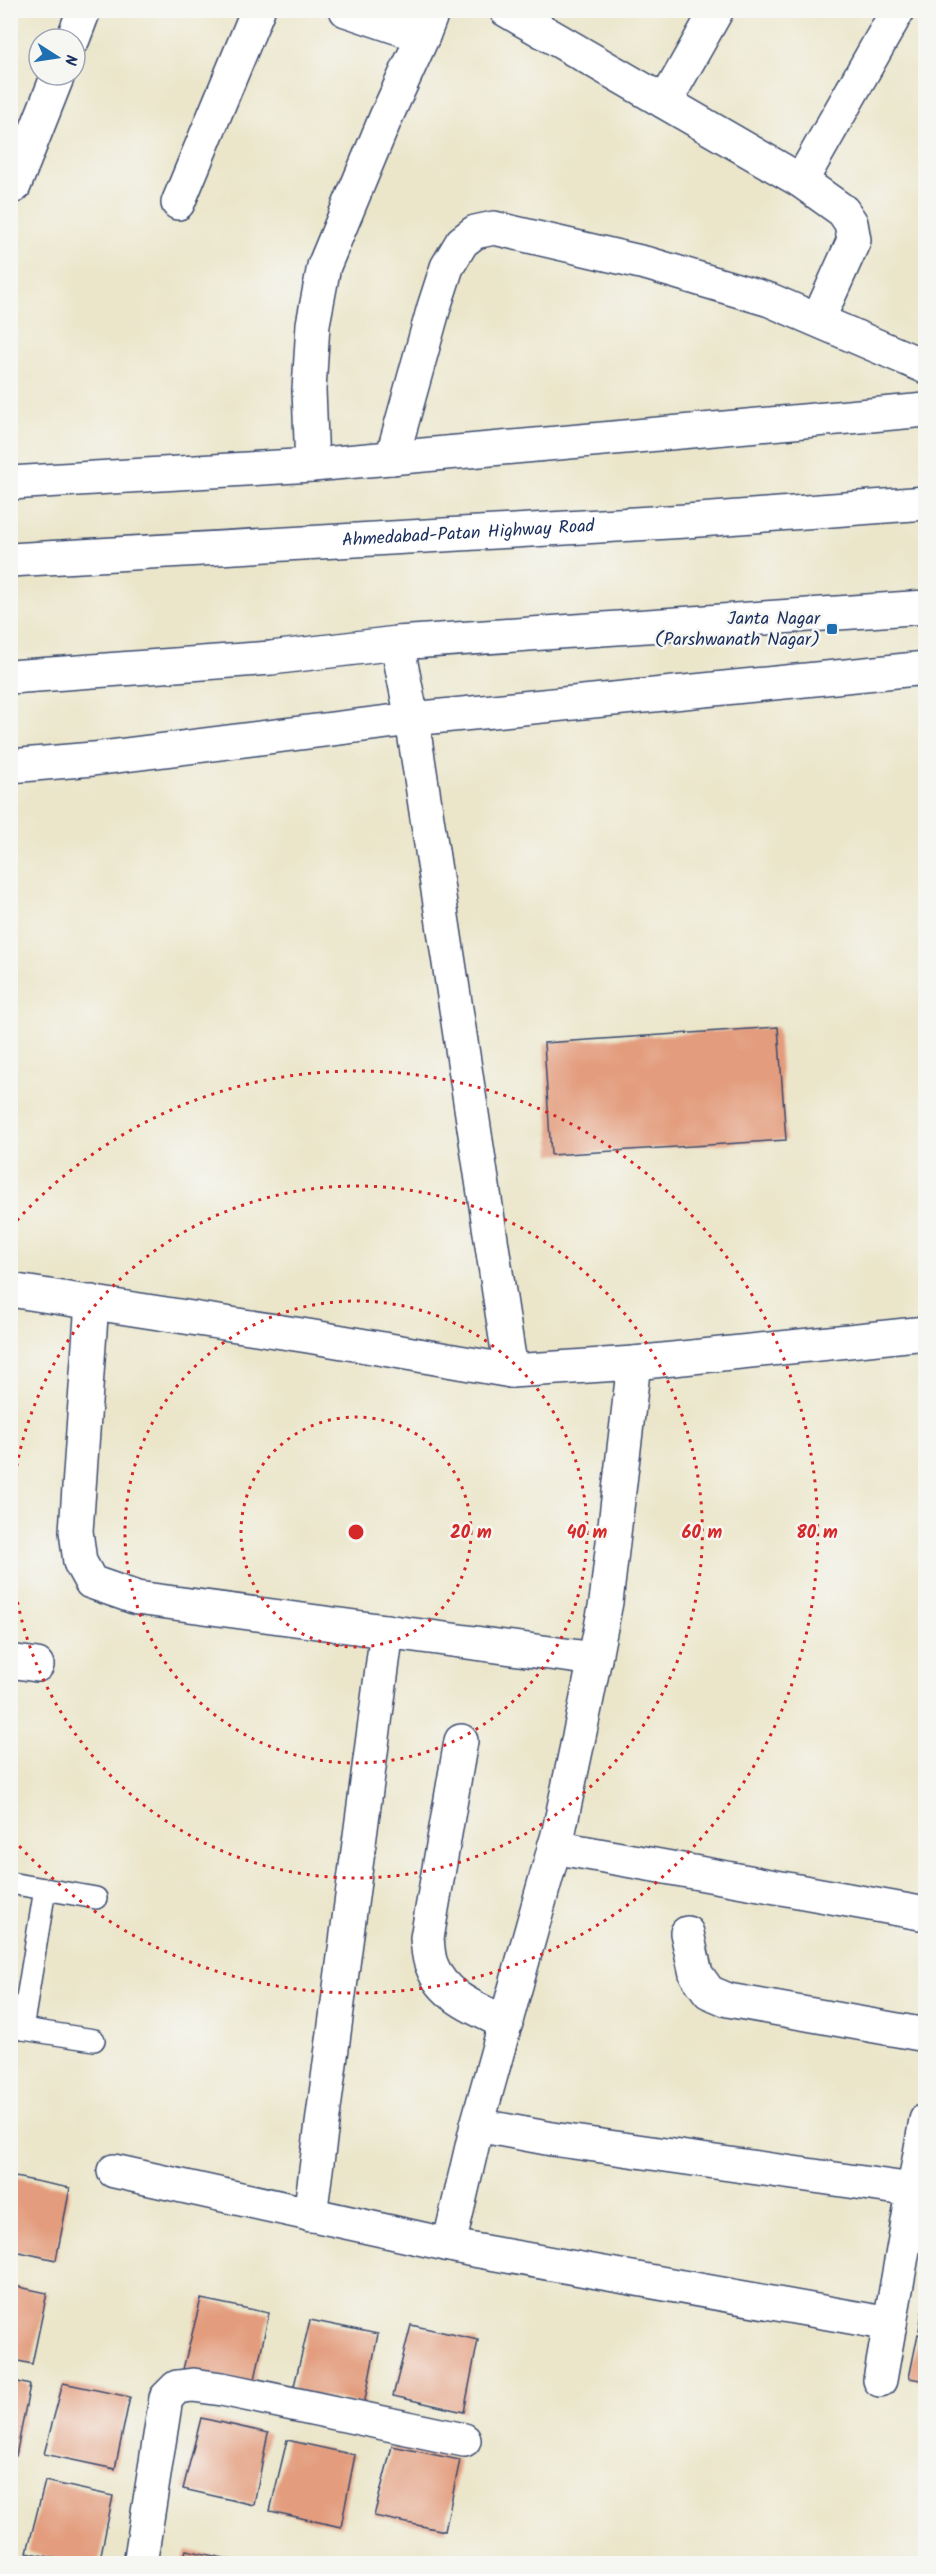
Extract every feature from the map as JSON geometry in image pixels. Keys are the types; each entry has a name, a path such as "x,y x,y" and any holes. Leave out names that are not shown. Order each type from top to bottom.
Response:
{"street":[{"path":"77,27 84,10"},
{"path":"178,204 258,10"},
{"path":"312,465 309,379 313,324 324,266 428,23 346,10"},
{"path":"665,102 717,10"},
{"path":"801,181 898,10"},
{"path":"524,15 665,102 801,181 843,212 851,223 854,240 818,320"},
{"path":"14,186 53,87"},
{"path":"392,458 447,267 462,242 475,232 495,228 649,264 770,300 926,367"},
{"path":"10,483 312,465 926,410"},
{"name":"Ahmedabad-Patan Highway Road","path":"10,560 662,523 926,503"},
{"path":"10,677 271,658 396,643 926,608"},
{"path":"396,643 412,719 511,1371"},
{"path":"10,766 93,759 412,719 926,668"},
{"path":"10,1290 511,1371 634,1363 926,1333"},
{"path":"92,1302 75,1531 81,1562 91,1582 137,1598 595,1659"},
{"path":"449,2245 477,2125 554,1846 595,1659 606,1602 634,1363"},
{"path":"310,2215 387,1631"},
{"path":"461,1741 427,1938 432,1966 442,1983 463,2002 506,2023"},
{"path":"554,1846 926,1914"},
{"path":"687,1933 696,1974 709,1992 728,2000 926,2035"},
{"path":"880,2380 890,2324 912,2275 913,2190 923,2155 926,2120"},
{"path":"477,2125 552,2139 913,2190"},
{"path":"114,2171 449,2245 890,2324"},
{"path":"140,2564 166,2398 177,2387 193,2385 222,2389 464,2440"}],"lane":[{"path":"10,1883 96,1898"},
{"path":"45,1889 16,2028 94,2040"}],"building":[{"path":"778,1027 786,1140 551,1155 544,1043"},
{"path":"10,2176 70,2188 56,2260 10,2250"},
{"path":"10,2285 47,2293 32,2364 10,2359"},
{"path":"201,2299 269,2313 254,2384 183,2369"},
{"path":"924,2302 926,2302 926,2331 919,2330"},
{"path":"310,2320 378,2334 364,2405 293,2390"},
{"path":"411,2325 478,2340 464,2412 393,2396"},
{"path":"918,2334 926,2336 926,2381 909,2378"},
{"path":"10,2380 30,2385 16,2456 10,2455"},
{"path":"63,2383 130,2397 115,2469 44,2454"},
{"path":"201,2418 268,2433 254,2505 183,2489"},
{"path":"287,2440 355,2455 341,2527 270,2511"},
{"path":"392,2446 460,2460 445,2531 374,2516"},
{"path":"45,2481 113,2496 99,2564 80,2564 27,2552"},
{"path":"186,2550 243,2562 243,2564 182,2564"}],"place":[{"name":"Janta Nagar (Parshwanath Nagar)","path":"832,629"}]}
